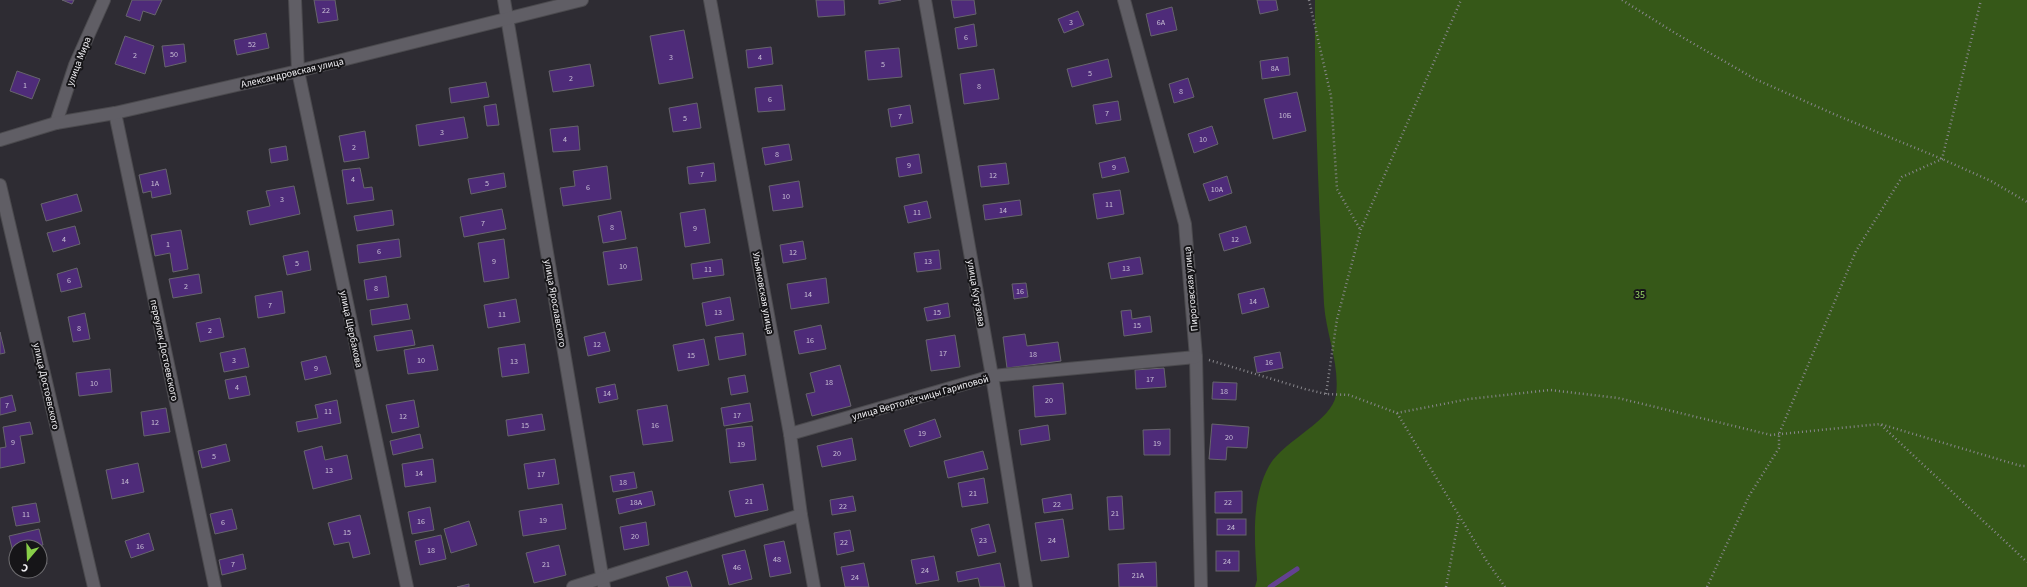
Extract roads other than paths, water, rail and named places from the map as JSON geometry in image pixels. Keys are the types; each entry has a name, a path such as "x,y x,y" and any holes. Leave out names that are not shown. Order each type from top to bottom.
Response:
{"street":[{"name":"улица Мира","path":"56,123 75,65 104,0"},
{"name":"улица Щербакова","path":"295,0 298,71 407,587"},
{"name":"улица Ярославского","path":"504,0 603,582"},
{"name":"Александровская улица","path":"0,140 56,123 115,113 298,71 582,0"},
{"name":"Ульяновская улица","path":"710,0 790,434 801,515 814,587"},
{"name":"улица Кутузова","path":"925,0 992,376 1026,587"},
{"name":"Пироговская улица","path":"1124,0 1185,224 1196,357 1201,587"},
{"name":"переулок Достоевского","path":"115,113 216,587"},
{"name":"улица Достоевского","path":"0,185 94,587"},
{"name":"улица Вертолётчицы Гариповой","path":"790,434 992,376 1196,357"},
{"path":"573,587 603,582 801,515"}],"waterway":[{"path":"1270,587 1297,569"}],"park label":[{"name":"35","path":"1640,294"}]}
